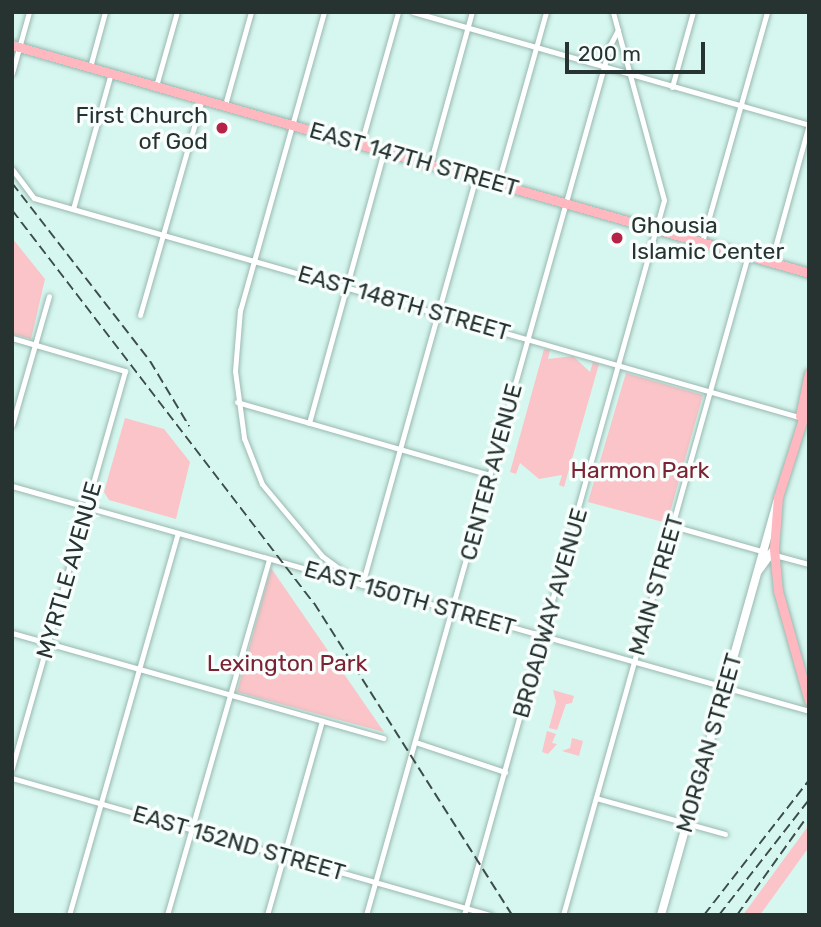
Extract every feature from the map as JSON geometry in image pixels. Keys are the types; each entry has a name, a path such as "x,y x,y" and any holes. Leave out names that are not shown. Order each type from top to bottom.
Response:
{"main road":[{"name":"EAST 147TH STREET","path":"16,46 809,273"},
{"path":"805,418 809,373"},
{"path":"809,400 778,498 772,552 780,600 809,701"}],"street":[{"path":"12,73 16,46 29,12"},
{"path":"90,67 105,12"},
{"path":"156,86 177,12"},
{"path":"225,105 251,12"},
{"path":"324,12 235,338 237,402 244,438 262,484 322,556 362,585 476,177"},
{"path":"361,144 398,12"},
{"path":"413,12 809,125 771,262"},
{"path":"430,164 472,12"},
{"path":"498,183 546,12"},
{"path":"672,86 693,12"},
{"path":"702,242 767,12"},
{"name":"BROADWAY AVENUE","path":"464,915 657,230 664,194 615,14"},
{"name":"CENTER AVENUE","path":"366,915 603,67 618,30"},
{"path":"73,209 111,73"},
{"path":"140,315 202,99"},
{"path":"309,423 384,151"},
{"name":"EAST 148TH STREET","path":"12,169 34,198 805,418"},
{"name":"MAIN STREET","path":"563,915 748,255"},
{"path":"12,425 49,296"},
{"path":"12,338 35,344"},
{"name":"MYRTLE AVENUE","path":"12,769 125,371 35,344"},
{"path":"237,402 490,475"},
{"name":"EAST 150TH STREET","path":"12,486 809,711"},
{"name":"MORGAN STREET","path":"661,915 757,572 760,551 778,498"},
{"path":"673,526 772,552 809,565"},
{"path":"69,915 178,533"},
{"name":"MORGAN STREET","path":"757,572 772,552"},
{"path":"167,915 269,559"},
{"path":"12,633 383,738"},
{"path":"267,915 322,721"},
{"path":"415,742 505,772"},
{"name":"EAST 152ND STREET","path":"12,778 491,915"},
{"path":"596,798 725,834"}],"green space":[{"path":"12,238 45,279 31,339 12,334"},
{"path":"544,349 550,350 548,359 573,356 590,372 593,362 599,364 564,487 559,485 562,475 539,479 520,463 516,474 510,472"},
{"name":"Harmon Park","path":"626,373 703,395 667,523 588,502"},
{"path":"125,418 164,429 190,462 176,519 109,500 104,492"},
{"name":"Lexington Park","path":"271,568 384,732 237,692"},
{"path":"553,690 574,696 572,703 566,704 557,730 549,728 556,702"},
{"path":"547,731 556,734 552,743 557,744 548,754 542,752"},
{"path":"572,738 583,741 579,756 562,751 570,748"},
{"path":"809,825 809,847 760,915 743,915"}],"railway":[{"path":"12,183 150,361 189,426"},
{"path":"12,210 314,603 512,915"},
{"path":"704,915 809,780"},
{"path":"719,915 809,800"},
{"path":"737,915 804,821"}],"place":[{"name":"First Church of God","path":"222,128"},
{"name":"Ghousia Islamic Center","path":"617,238"}]}
